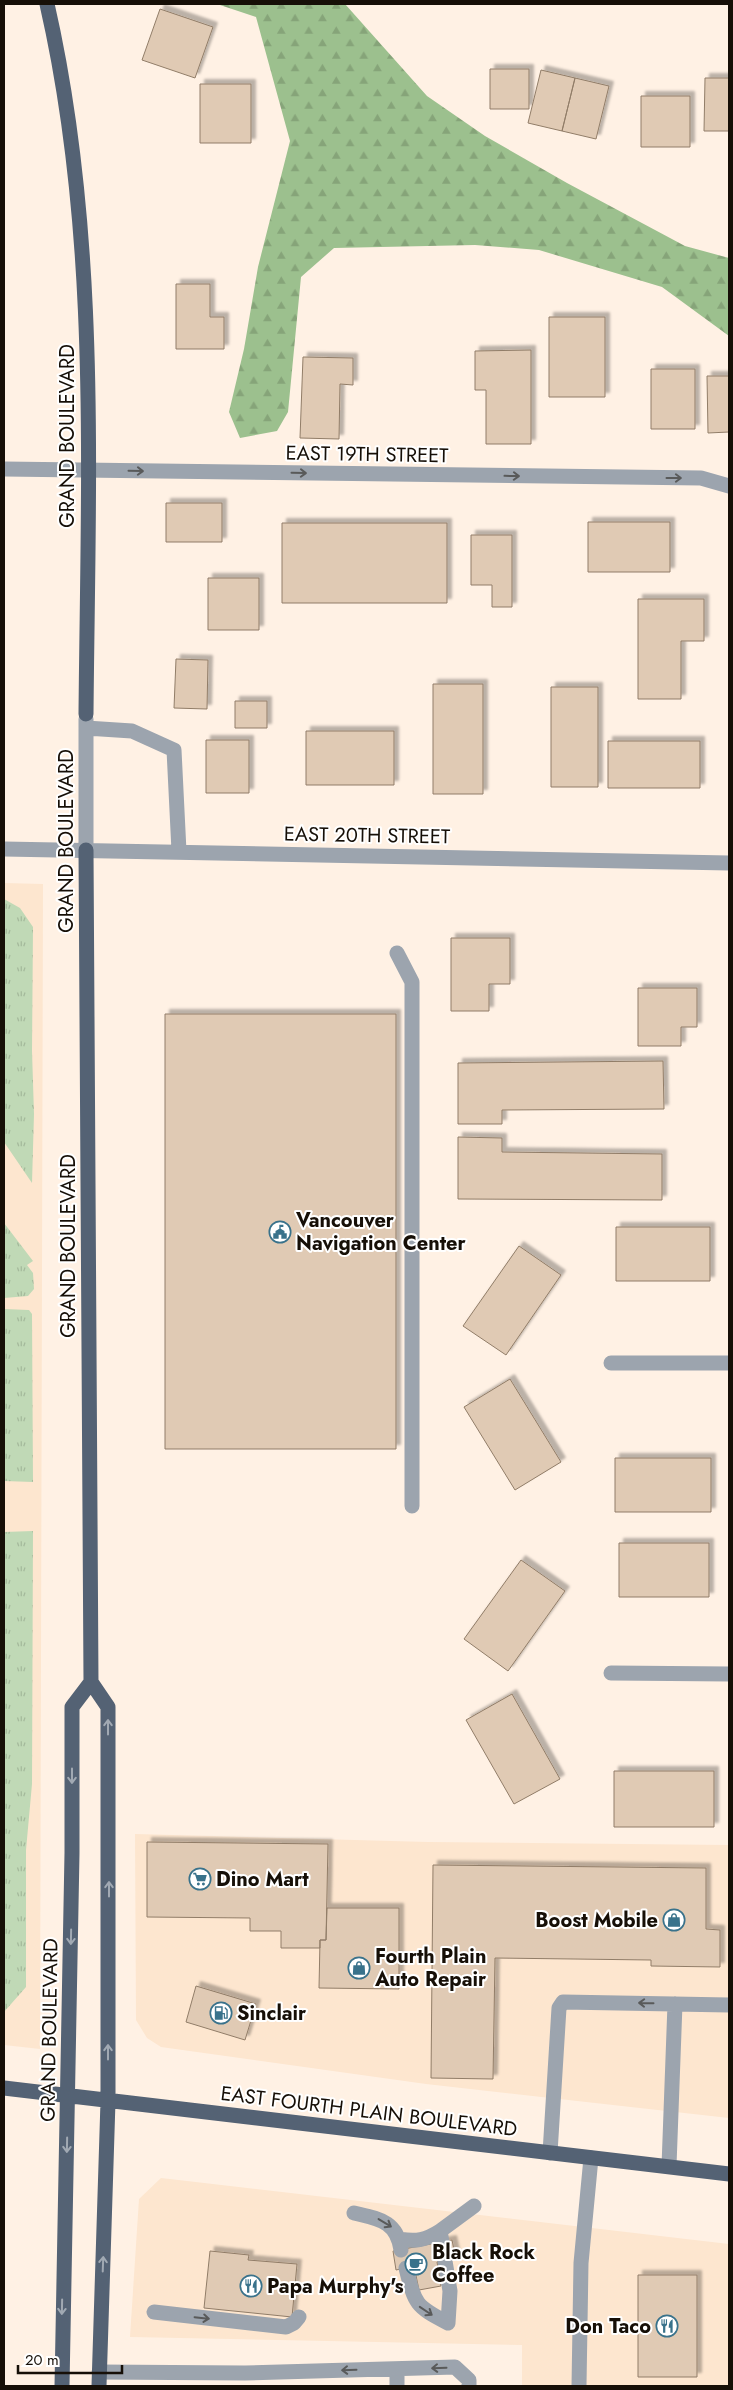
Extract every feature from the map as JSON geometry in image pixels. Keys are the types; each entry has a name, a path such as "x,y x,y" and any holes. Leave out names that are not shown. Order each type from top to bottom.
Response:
{"main road":[{"name":"GRAND BOULEVARD","path":"47,4 59,56 79,205 86,323 88,470 86,721"},
{"name":"GRAND BOULEVARD","path":"62,2386 72,1853 72,1707 91,1682 86,850"},
{"path":"91,1682 108,1707 108,2101 99,2379"},
{"name":"EAST FOURTH PLAIN BOULEVARD","path":"4,2088 729,2174"}],"street":[{"name":"EAST 19TH STREET","path":"4,469 701,478 729,486"},
{"name":"GRAND BOULEVARD","path":"86,721 86,850"},
{"path":"86,721 132,730 174,750 179,851"},
{"name":"EAST 20TH STREET","path":"4,849 729,863"},
{"path":"397,953 412,982 412,1506"},
{"path":"611,1363 729,1363"},
{"path":"611,1674 729,1674"},
{"path":"550,2153 559,2008 563,2002 729,2005"},
{"path":"669,2166 675,2004"},
{"path":"578,2386 581,2263 591,2158"},
{"path":"354,2214 388,2223 401,2244 441,2236 474,2206"},
{"path":"406,2268 413,2296 418,2306 448,2323 450,2291 445,2261"},
{"path":"154,2312 286,2327 294,2323 299,2316"},
{"path":"99,2379 455,2367 469,2380 469,2386"},
{"path":"397,2369 397,2386"}],"shaded area":[{"path":"4,883 43,884 40,2049 4,2045"},
{"path":"135,1834 428,1842 729,1845 729,2118 426,2084 161,2047 147,2038 136,2020"},
{"path":"161,2178 729,2244 729,2386 522,2386 522,2345 130,2337 139,2199"}],"green space":[{"path":"217,4 345,4 427,96 485,136 567,183 685,246 729,258 729,336 662,287 539,250 475,245 334,248 301,277 288,412 277,431 240,438 229,412 244,349 258,267 290,141 256,17"},
{"path":"4,899 20,908 33,927 32,1051 34,1114 32,1183 4,1142"},
{"path":"4,1223 33,1261 27,1265 33,1273 34,1289 28,1296 4,1298"},
{"path":"4,1309 29,1310 32,1314 33,1482 4,1481"},
{"path":"33,1531 32,1784 26,1850 26,1987 4,2012 4,1532"}],"building":[{"path":"160,9 213,27 195,78 142,60"},
{"path":"490,69 529,69 529,109 490,109"},
{"path":"541,70 575,78 562,131 528,123"},
{"path":"575,78 609,86 596,139 562,131"},
{"path":"705,78 729,78 729,131 704,131"},
{"path":"200,84 251,84 251,143 200,143"},
{"path":"641,96 690,96 690,147 641,147"},
{"path":"176,284 210,284 210,317 224,317 224,349 176,349"},
{"path":"549,317 605,317 605,397 549,397"},
{"path":"531,350 531,444 486,444 486,390 475,390 475,351"},
{"path":"303,357 353,358 353,385 340,384 339,439 300,438"},
{"path":"651,369 695,369 695,429 651,429"},
{"path":"707,376 729,376 729,432 708,433"},
{"path":"166,503 222,503 222,542 166,542"},
{"path":"588,522 670,522 670,572 588,572"},
{"path":"282,523 447,523 447,603 282,603"},
{"path":"471,535 512,535 512,607 492,607 492,585 471,585"},
{"path":"208,578 259,578 259,630 208,630"},
{"path":"638,599 704,599 704,641 681,641 681,699 638,699"},
{"path":"176,659 208,660 207,709 174,708"},
{"path":"433,684 483,684 483,794 433,794"},
{"path":"551,687 598,687 598,787 551,787"},
{"path":"235,701 267,701 267,728 235,728"},
{"path":"306,731 394,731 394,785 306,785"},
{"path":"206,740 249,740 249,793 206,793"},
{"path":"608,741 700,741 700,788 608,788"},
{"path":"451,938 510,938 510,984 489,984 489,1011 451,1011"},
{"path":"638,988 697,988 697,1027 681,1027 681,1046 638,1046"},
{"name":"Vancouver Navigation Center","path":"165,1014 396,1014 396,1449 165,1449"},
{"path":"663,1061 664,1109 502,1110 502,1124 458,1124 458,1063"},
{"path":"458,1137 502,1138 502,1152 662,1154 662,1200 458,1199"},
{"path":"616,1227 710,1227 710,1281 616,1281"},
{"path":"519,1246 561,1275 506,1355 463,1326"},
{"path":"510,1379 561,1462 515,1490 464,1407"},
{"path":"615,1458 711,1458 711,1512 615,1512"},
{"path":"619,1543 709,1543 709,1597 619,1597"},
{"path":"521,1560 565,1591 508,1671 464,1639"},
{"path":"512,1694 560,1779 514,1804 466,1720"},
{"path":"614,1771 714,1771 714,1827 614,1827"},
{"path":"147,1842 328,1844 326,1940 320,1940 320,1948 281,1948 281,1931 250,1931 250,1918 147,1917"},
{"path":"433,1865 706,1868 706,1929 720,1930 720,1967 651,1966 651,1960 495,1958 493,2079 431,2078"},
{"name":"Fourth Plain Auto Repair","path":"327,1908 399,1908 399,1989 319,1988 320,1940 326,1940"},
{"name":"Sinclair","path":"196,1986 256,2004 245,2040 186,2022"},
{"name":"Black Rock Coffee","path":"452,2240 456,2259 437,2262 441,2286 419,2290 414,2266 396,2270 393,2251"},
{"name":"Papa Murphy's","path":"210,2251 249,2255 248,2260 297,2264 292,2317 204,2308"},
{"name":"Don Taco","path":"638,2275 697,2275 697,2377 638,2377"}],"place":[{"name":"Vancouver Navigation Center","path":"280,1232"},
{"name":"Dino Mart","path":"200,1879"},
{"name":"Boost Mobile","path":"674,1920"},
{"name":"Fourth Plain Auto Repair","path":"359,1968"},
{"name":"Sinclair","path":"221,2013"},
{"name":"Black Rock Coffee","path":"416,2264"},
{"name":"Papa Murphy's","path":"251,2286"},
{"name":"Don Taco","path":"667,2326"}]}
